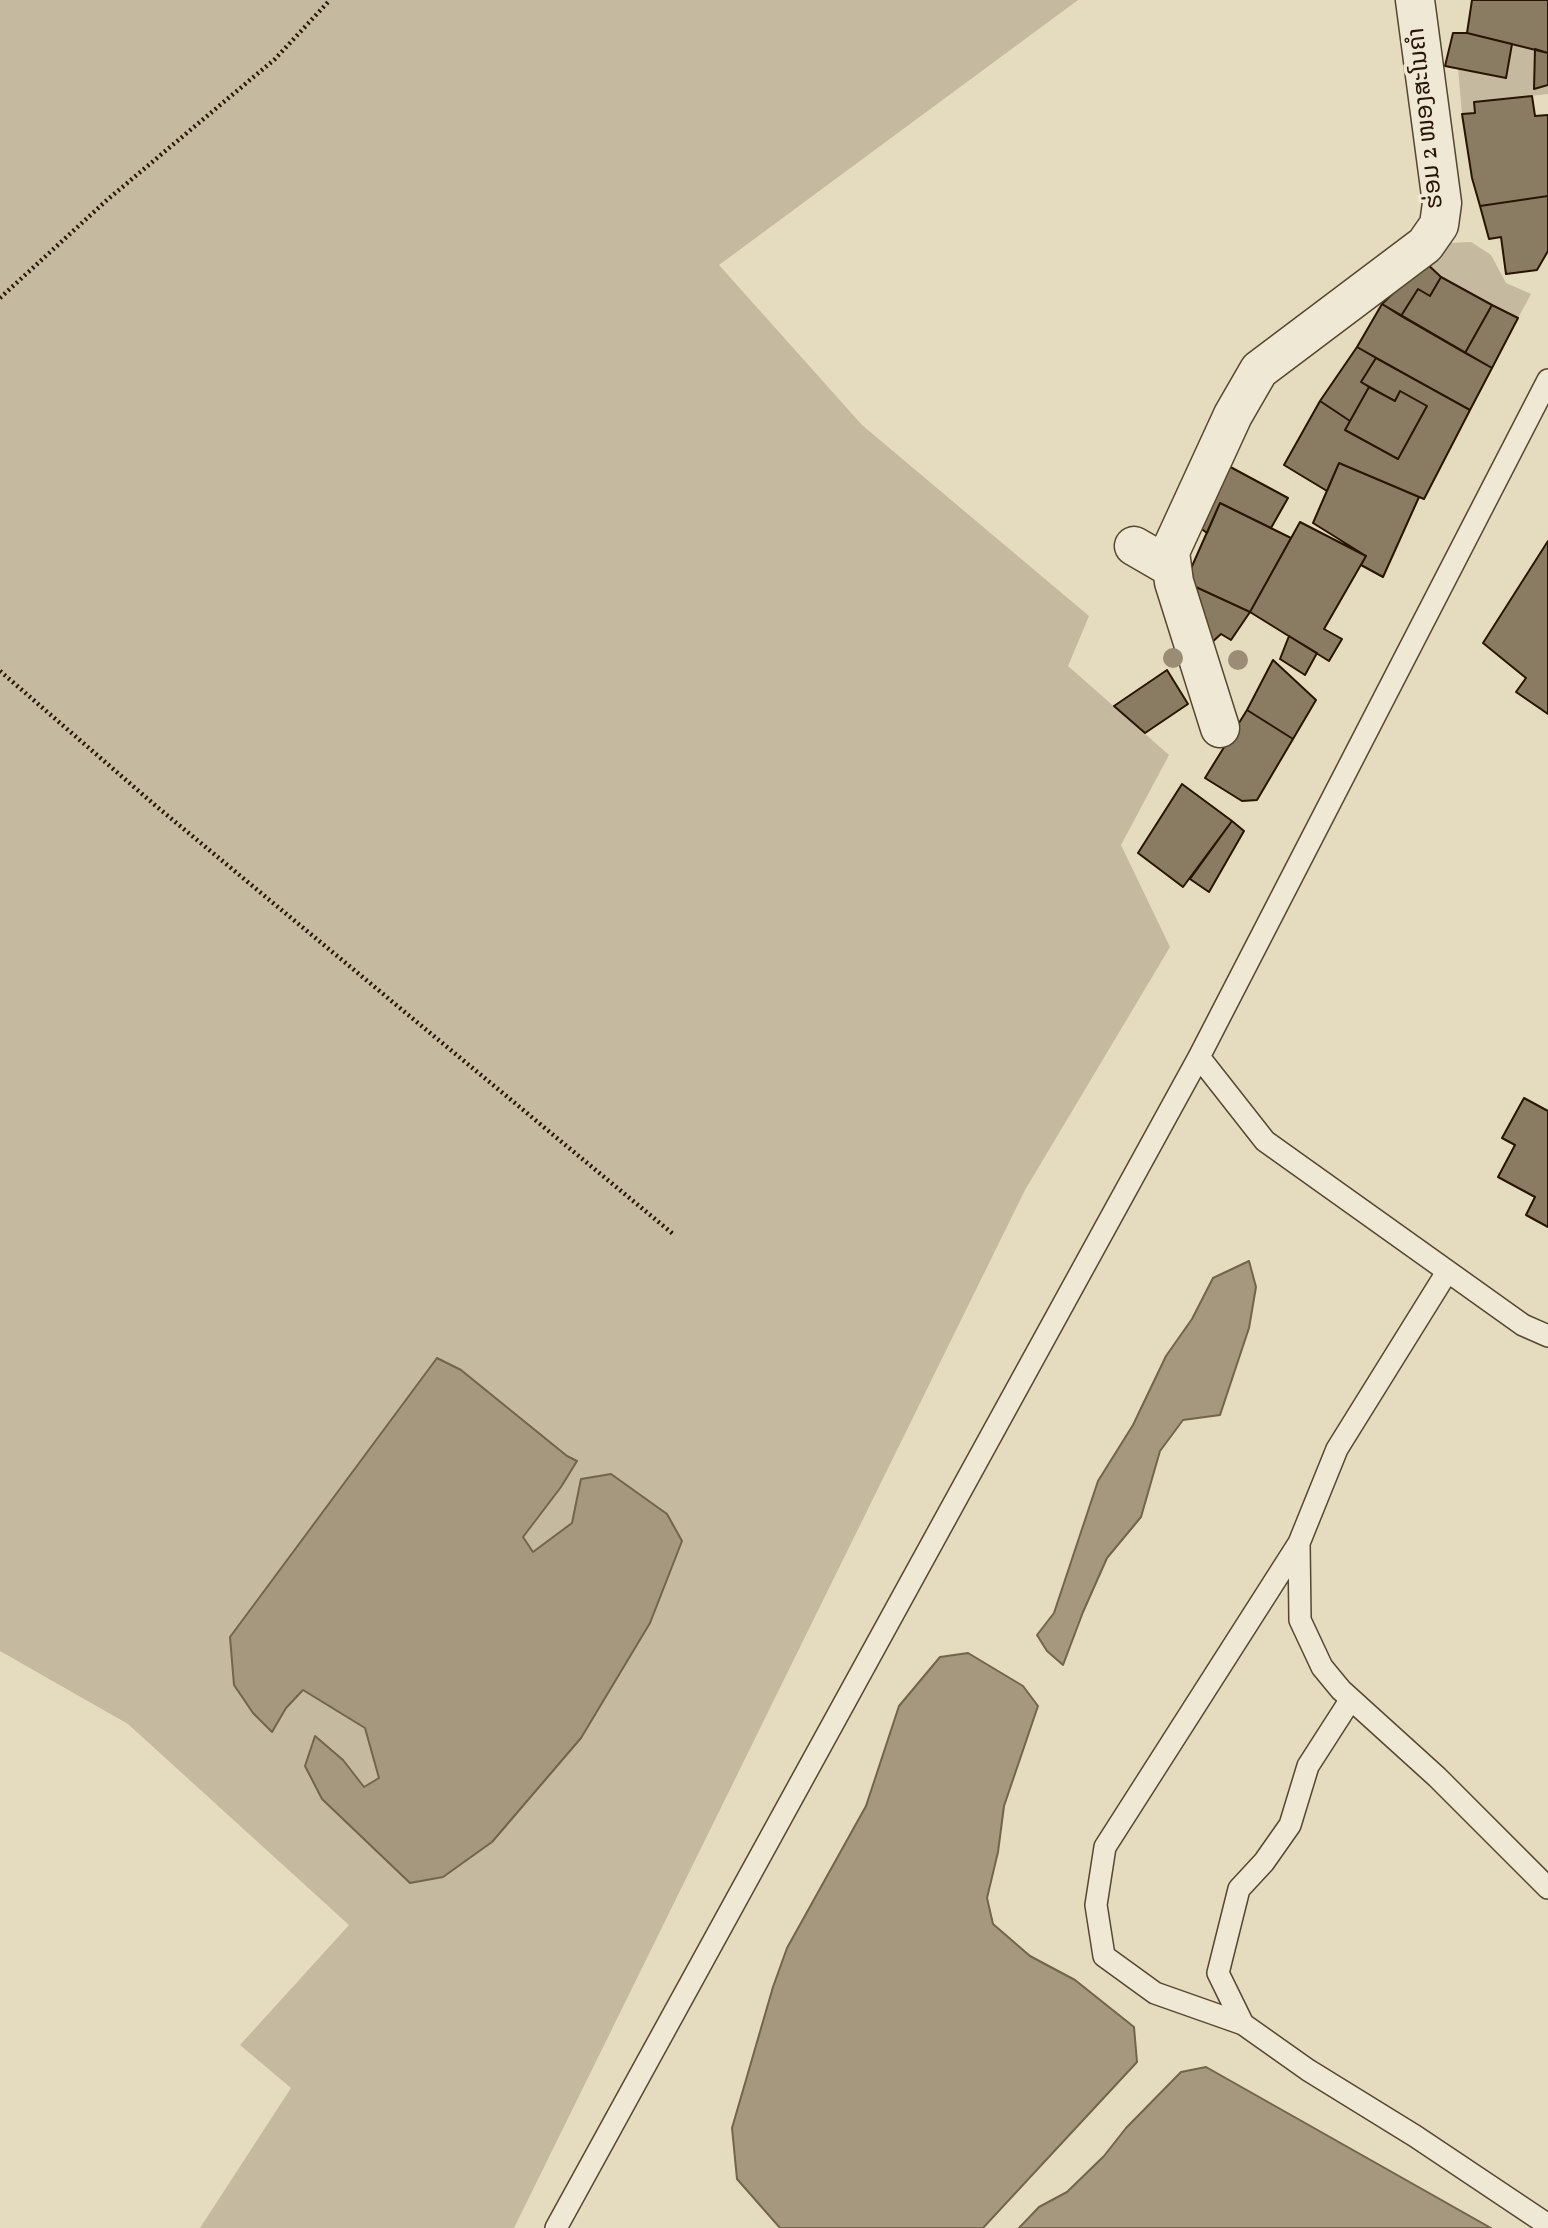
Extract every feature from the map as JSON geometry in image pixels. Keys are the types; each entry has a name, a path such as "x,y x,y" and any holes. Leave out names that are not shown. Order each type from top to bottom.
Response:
{"street":[{"name":"ຮ່ອມ 2 ໜອງສະໂນຄໍາ","path":"1172,568 1170,552 1233,415 1259,370 1425,245 1439,225 1442,203 1415,0"},
{"path":"1133,547 1172,568 1174,582 1220,728"}],"lane":[{"path":"556,2228 1199,1057 1548,380"},
{"path":"1199,1057 1265,1141 1523,1325 1543,1329"},
{"path":"1447,1272 1337,1449 1299,1543 1105,1847 1096,1905 1104,1956 1155,1993 1243,2024 1308,2070 1415,2136 1548,2225"},
{"path":"1299,1543 1300,1620 1322,1667 1351,1699 1437,1777 1548,1888"},
{"path":"1243,2024 1218,1973 1239,1889 1264,1862 1290,1825 1308,1766 1351,1699"}],"path":[{"path":"0,298 107,200 275,58 330,0"},
{"path":"0,671 156,806 673,1234"}],"shaded area":[{"path":"0,0 1078,0 719,265 862,425 1089,616 1068,666 1169,755 1121,845 1170,947 1025,1190 514,2228 200,2228 291,2088 240,2045 349,1925 128,1724 0,1651"},
{"path":"1512,44 1535,49 1534,89 1548,85 1548,94 1474,102 1475,113 1462,114 1458,68 1506,78"},
{"path":"1471,242 1491,255 1506,283 1531,294 1518,318 1441,277 1425,262 1448,243"},
{"path":"1249,1261 1256,1287 1249,1328 1220,1415 1183,1420 1160,1451 1141,1517 1107,1558 1063,1665 1047,1651 1037,1635 1054,1613 1098,1481 1133,1425 1166,1356 1192,1319 1213,1278"},
{"path":"437,1358 461,1370 567,1456 577,1461 523,1537 533,1552 572,1523 581,1479 611,1474 667,1514 682,1541 650,1623 581,1738 492,1842 443,1877 410,1883 322,1799 305,1766 315,1736 343,1760 364,1787 379,1778 365,1728 303,1690 286,1708 272,1732 253,1713 234,1685 230,1637"},
{"path":"968,1653 1023,1686 1038,1706 1004,1806 998,1852 987,1898 993,1924 1030,1956 1075,1980 1134,2027 1137,2062 983,2228 780,2228 737,2179 732,2128 773,1987 787,1948 866,1806 899,1706 940,1657"},
{"path":"1206,2067 1491,2228 1019,2228 1039,2207 1067,2192 1181,2072"}],"building":[{"path":"1472,0 1548,0 1548,53 1467,33"},
{"path":"1453,33 1467,33 1512,44 1506,78 1445,66"},
{"path":"1535,49 1548,53 1548,85 1534,89"},
{"path":"1532,96 1535,116 1548,115 1548,196 1480,206 1472,178 1462,114 1475,113 1474,102"},
{"path":"1548,196 1548,251 1537,270 1506,274 1501,237 1489,239 1480,206"},
{"path":"1425,262 1441,277 1430,296 1418,289 1401,316 1382,304"},
{"path":"1441,277 1492,305 1465,353 1401,316 1418,289 1430,296"},
{"path":"1382,304 1492,368 1470,410 1357,347"},
{"path":"1492,305 1518,318 1492,368 1465,353"},
{"path":"1357,347 1376,358 1361,382 1369,387 1350,421 1320,401"},
{"path":"1376,358 1470,410 1424,499 1339,463 1327,491 1284,465 1320,401 1350,421 1345,430 1398,459 1427,406 1400,391 1395,401 1361,382"},
{"path":"1369,387 1395,401 1400,391 1427,406 1398,459 1345,430"},
{"path":"1223,463 1288,498 1271,528 1220,503 1207,533 1195,524"},
{"path":"1339,463 1419,497 1383,577 1361,565 1366,556 1313,523"},
{"path":"1220,503 1291,538 1250,612 1185,582"},
{"path":"1300,522 1366,556 1324,629 1342,639 1329,661 1250,612"},
{"path":"1548,541 1548,714 1516,692 1526,678 1483,643"},
{"path":"1185,582 1250,612 1231,640 1221,634 1209,645"},
{"path":"1289,636 1317,653 1305,675 1280,659"},
{"path":"1273,660 1316,700 1293,739 1247,710"},
{"path":"1167,670 1188,704 1145,733 1114,706"},
{"path":"1247,710 1293,739 1257,800 1242,801 1205,778"},
{"path":"1182,784 1232,821 1183,887 1138,853"},
{"path":"1232,821 1244,831 1209,892 1190,879"},
{"path":"1524,1098 1548,1111 1548,1227 1526,1215 1535,1197 1498,1177 1515,1145 1502,1138"}]}
